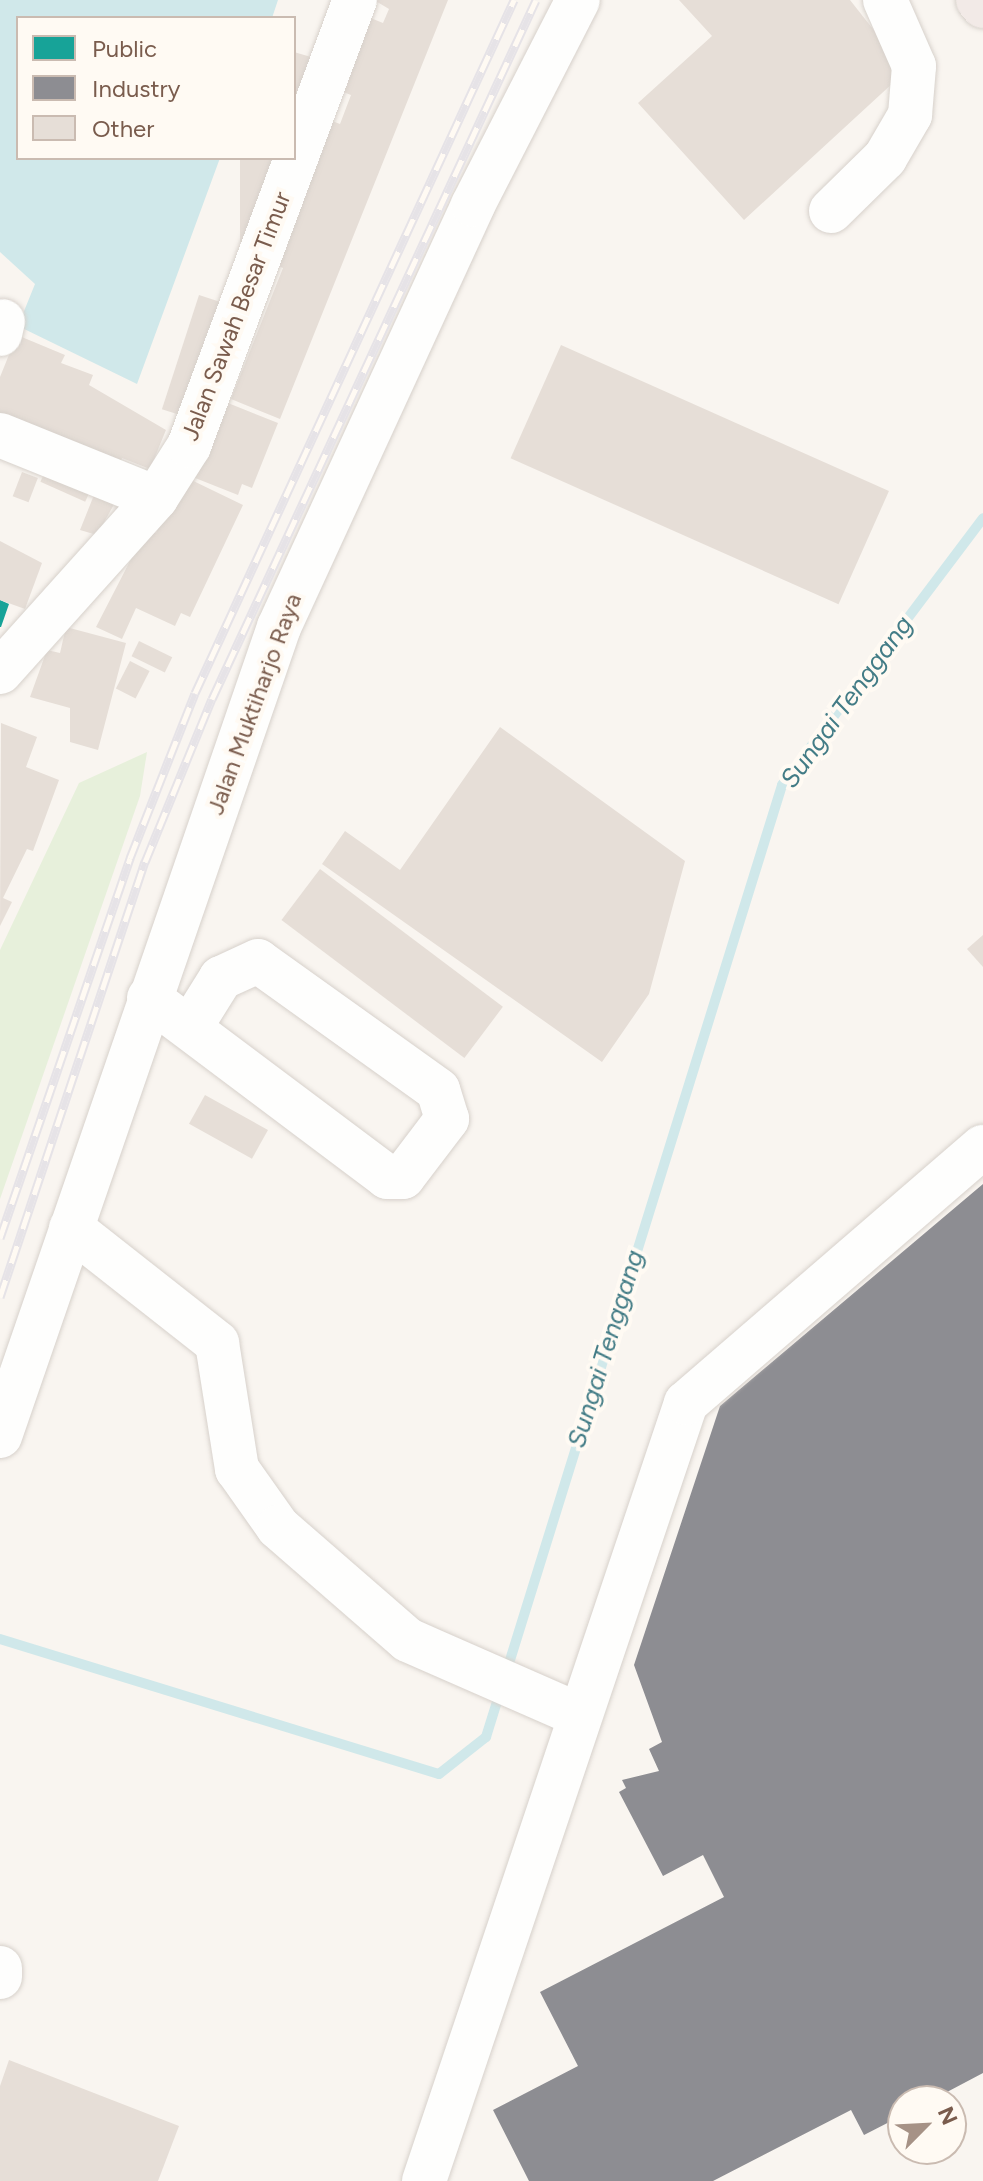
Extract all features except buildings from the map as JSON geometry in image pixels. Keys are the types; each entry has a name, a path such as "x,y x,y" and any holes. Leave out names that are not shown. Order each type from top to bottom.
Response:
{"highway":[{"path":"978,0 983,6"}],"street":[{"name":"Jalan Sawah Besar Timur","path":"296,159 355,0"},
{"name":"Jalan Muktiharjo Raya","path":"0,1436 279,627 473,205 578,0"},
{"path":"831,211 885,158 910,115 914,66 885,0"},
{"name":"Jalan Sawah Besar Timur","path":"0,672 156,498 189,446 295,160"},
{"path":"0,435 156,498"},
{"path":"149,998 191,1026 387,1177 403,1177 447,1119 438,1090 258,961 221,978 191,1026"},
{"path":"424,2181 566,1710 686,1403 983,1147"},
{"path":"71,1228 217,1343 237,1469 278,1527 408,1640 456,1664 566,1710"},
{"path":"0,1968 0,1977"}],"green space":[{"path":"147,752 140,796 0,1199 0,950 79,783"}],"water":[{"path":"0,0 278,0 273,16 16,16 16,160 219,160 137,384 18,326 35,284 0,252"}],"waterway":[{"name":"Sungai Tenggang","path":"506,1673 782,785 983,518"},
{"name":"Sungai Tenggang","path":"0,1639 439,1774 486,1737 500,1692"}],"railway":[{"path":"0,1238 130,858 195,693 514,0"},
{"path":"0,1297 145,862 212,699 536,0"}]}
